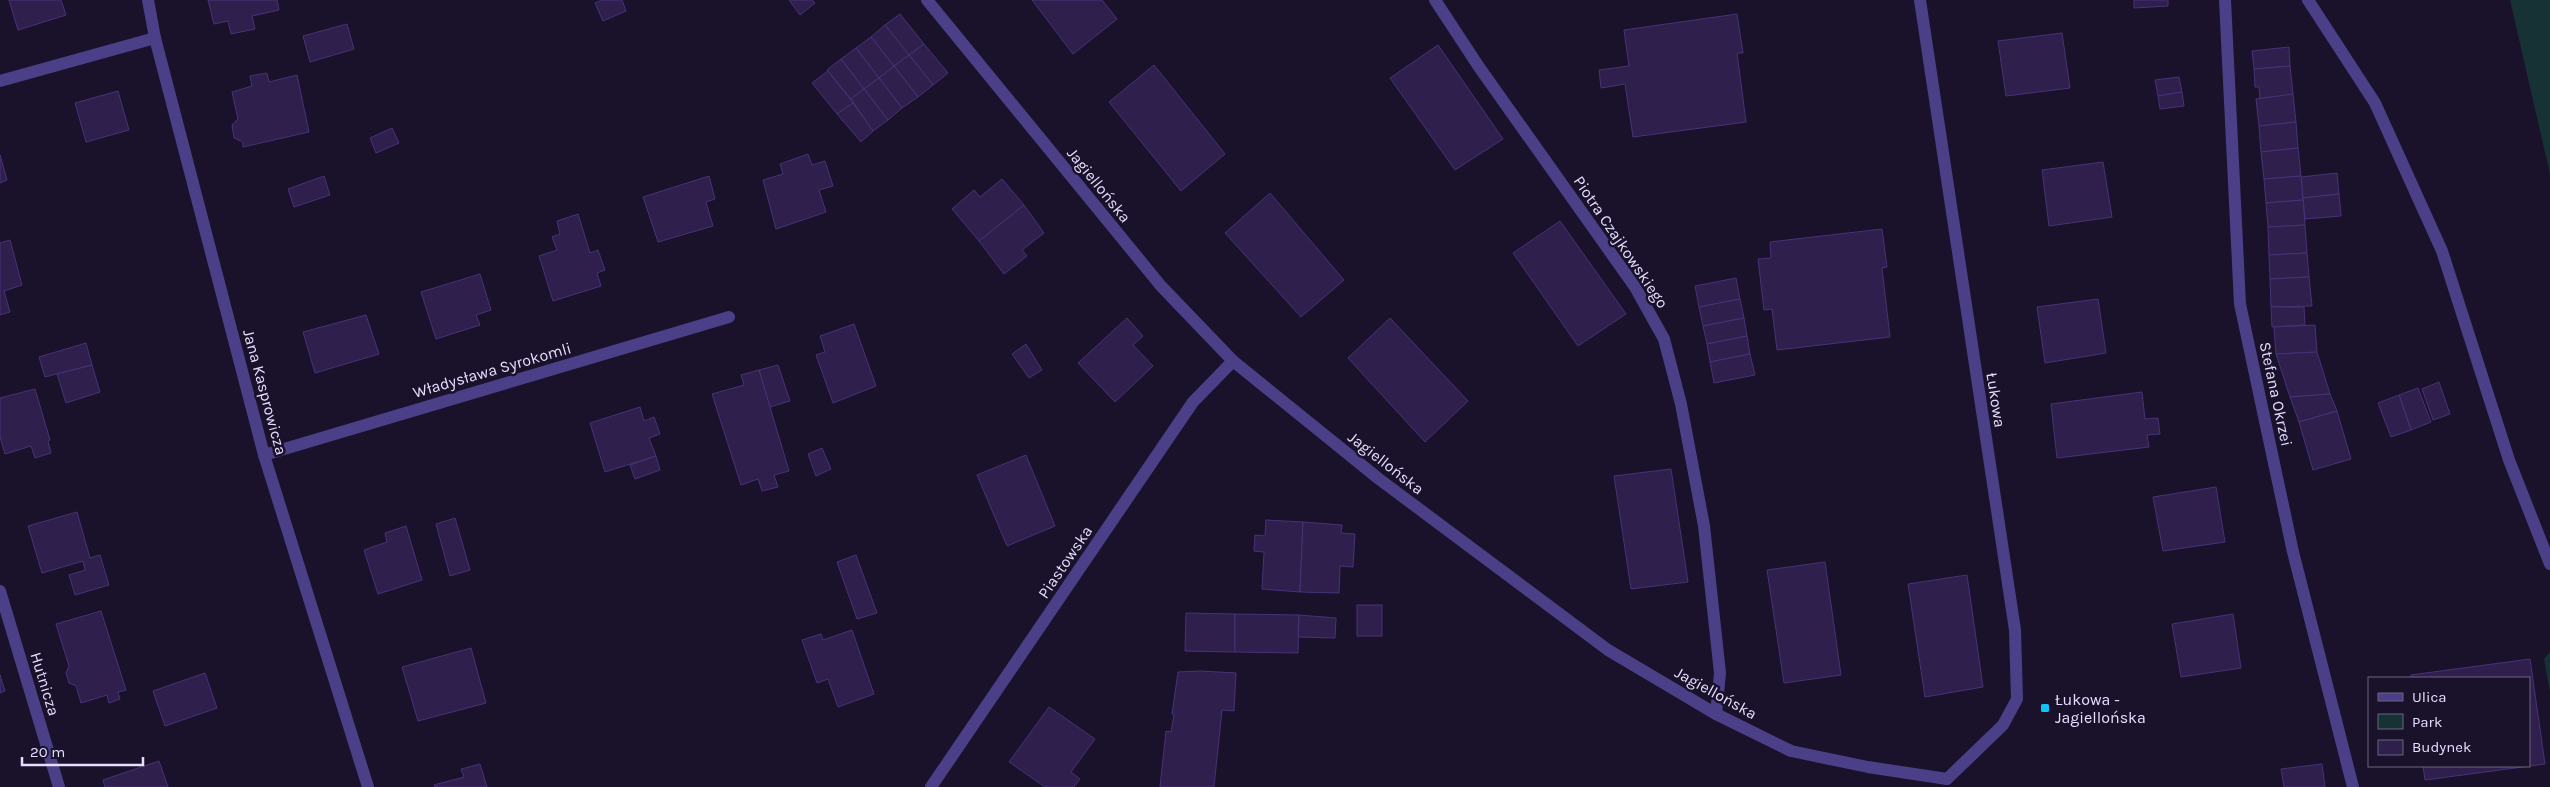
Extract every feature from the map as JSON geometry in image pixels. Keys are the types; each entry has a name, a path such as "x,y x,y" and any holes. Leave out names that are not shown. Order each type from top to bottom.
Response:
{"street":[{"name":"Jana Kasprowicza","path":"148,0 155,38 264,454 368,787"},
{"name":"Jagiellońska","path":"926,0 1161,286 1233,361 1379,479 1608,650 1716,714 1791,751 1950,783"},
{"name":"Piotra Czajkowskiego","path":"1435,0 1479,67 1635,287 1664,339 1681,404 1704,526 1720,673 1716,714"},
{"name":"Łukowa","path":"1920,0 2014,630 2016,670 2017,699 2003,726 1950,783"},
{"name":"Stefana Okrzei","path":"2226,0 2240,304 2293,552 2353,787"},
{"path":"2308,0 2375,103 2442,251 2509,460 2550,564"},
{"path":"0,81 155,38"},
{"name":"Władysława Syrokomli","path":"264,454 729,317"},
{"name":"Piastowska","path":"931,787 1193,402 1233,361"},
{"name":"Hutnicza","path":"0,591 59,787"}],"green space":[{"path":"2510,0 2550,0 2550,174"},
{"path":"2550,652 2550,692 2544,659"}],"building":[{"path":"9,0 61,0 66,15 18,30"},
{"path":"208,0 277,0 279,10 252,16 255,29 231,34 228,21 214,24"},
{"path":"602,0 622,0 626,11 603,21 595,3"},
{"path":"789,0 812,0 815,3 800,15"},
{"path":"1032,0 1102,0 1117,19 1073,54"},
{"path":"2134,0 2168,0 2168,6 2134,8"},
{"path":"900,14 924,44 909,55 885,25"},
{"path":"1737,14 1743,53 1737,53 1746,122 1633,137 1625,84 1601,88 1599,70 1629,66 1624,30"},
{"path":"347,24 354,49 310,62 303,36"},
{"path":"885,25 909,55 894,66 871,37"},
{"path":"2062,33 2070,88 2006,96 1998,41"},
{"path":"871,37 894,66 879,78 856,48"},
{"path":"924,44 948,73 933,85 909,55"},
{"path":"1438,45 1503,139 1455,170 1390,78"},
{"path":"2289,47 2290,66 2254,69 2252,51"},
{"path":"856,48 879,78 864,89 841,59"},
{"path":"909,55 933,85 918,97 894,66"},
{"path":"841,59 864,89 851,99 827,70"},
{"path":"1154,65 1225,154 1181,191 1109,102"},
{"path":"894,66 918,97 902,108 879,78"},
{"path":"2290,66 2293,94 2260,99 2259,87 2255,87 2254,69"},
{"path":"828,71 853,103 837,114 812,83"},
{"path":"267,73 269,82 297,75 309,132 243,147 243,142 234,138 232,125 238,119 232,92 252,86 250,76"},
{"path":"2179,77 2182,92 2158,96 2155,80"},
{"path":"879,78 902,108 888,120 864,89"},
{"path":"864,89 888,120 873,131 851,99"},
{"path":"118,91 129,130 86,142 75,103"},
{"path":"2182,92 2184,106 2160,109 2158,96"},
{"path":"2293,94 2296,122 2259,126 2256,99"},
{"path":"853,103 873,131 861,142 837,114"},
{"path":"2296,122 2298,148 2261,152 2259,126"},
{"path":"392,128 399,143 376,153 370,138"},
{"path":"2298,148 2301,176 2264,179 2261,152"},
{"path":"808,154 812,165 825,161 833,186 819,190 826,212 776,229 763,180 783,174 780,164"},
{"path":"0,155 7,180 0,183"},
{"path":"2103,162 2112,217 2049,226 2042,170"},
{"path":"2337,173 2339,194 2303,198 2301,177"},
{"path":"324,176 330,195 294,207 288,189"},
{"path":"709,176 715,199 706,202 713,226 658,242 643,197"},
{"path":"2301,176 2303,200 2266,203 2264,179"},
{"path":"1002,179 1024,205 979,241 952,209 974,190 980,197"},
{"path":"1270,193 1344,280 1301,317 1225,233"},
{"path":"2339,194 2341,216 2305,219 2303,198"},
{"path":"2303,200 2305,225 2268,227 2266,203"},
{"path":"1024,205 1044,233 1022,250 1027,256 1004,274 979,241"},
{"path":"578,214 590,253 598,250 605,270 597,273 601,286 553,301 539,256 557,250 552,237 560,234 557,221"},
{"path":"1560,221 1626,314 1578,346 1513,253"},
{"path":"2305,225 2307,253 2269,255 2268,227"},
{"path":"1882,229 1887,267 1882,268 1890,337 1777,350 1772,309 1764,310 1758,259 1771,258 1770,242"},
{"path":"10,240 22,285 4,291 10,312 0,315 0,243"},
{"path":"2307,253 2309,277 2270,279 2269,255"},
{"path":"480,274 491,310 476,315 480,325 436,339 421,292"},
{"path":"2309,277 2312,306 2271,307 2270,279"},
{"path":"1736,278 1740,299 1699,307 1695,286"},
{"path":"1740,299 1744,318 1703,326 1699,307"},
{"path":"2098,299 2106,353 2045,363 2037,307"},
{"path":"2271,307 2304,307 2305,325 2272,327"},
{"path":"366,315 379,354 315,373 303,332"},
{"path":"1127,318 1143,336 1133,345 1153,366 1115,402 1078,363"},
{"path":"1390,318 1468,401 1425,442 1348,358"},
{"path":"1744,318 1747,336 1707,344 1703,326"},
{"path":"854,324 876,386 833,403 816,355 825,352 820,336"},
{"path":"2315,325 2317,352 2276,354 2274,327"},
{"path":"1747,336 1750,354 1710,362 1707,344"},
{"path":"86,343 92,365 45,377 39,357"},
{"path":"1026,344 1042,370 1029,378 1012,354"},
{"path":"2317,352 2330,394 2290,397 2276,354"},
{"path":"1750,354 1755,375 1714,383 1710,362"},
{"path":"92,365 100,392 66,403 57,374"},
{"path":"778,365 790,401 770,407 759,370"},
{"path":"759,370 789,471 774,475 778,487 762,491 758,479 741,485 712,394 744,385 741,375"},
{"path":"2439,382 2450,414 2433,420 2422,389"},
{"path":"2418,388 2431,422 2411,430 2399,395"},
{"path":"35,389 50,440 48,441 51,453 35,458 31,446 5,454 0,437 0,398"},
{"path":"2142,392 2145,419 2158,418 2160,434 2147,435 2149,447 2057,458 2051,404"},
{"path":"2330,394 2337,411 2299,422 2290,397"},
{"path":"2399,395 2411,430 2391,437 2378,403"},
{"path":"640,407 644,421 654,417 660,434 649,438 656,456 605,472 590,423"},
{"path":"2337,411 2351,459 2313,470 2299,422"},
{"path":"822,448 831,469 816,476 808,454"},
{"path":"1026,455 1055,526 1007,546 977,475"},
{"path":"656,456 660,470 635,479 630,465"},
{"path":"1671,469 1688,582 1631,589 1614,476"},
{"path":"2216,487 2225,542 2163,551 2153,497"},
{"path":"77,512 90,558 100,555 109,585 75,595 69,575 85,570 83,561 42,573 28,526"},
{"path":"455,518 470,570 450,576 436,524"},
{"path":"1266,520 1303,522 1300,592 1262,589 1264,552 1254,551 1255,535 1265,536"},
{"path":"1303,522 1342,525 1341,533 1355,534 1353,567 1340,566 1339,593 1300,592"},
{"path":"406,526 422,580 378,594 364,550 387,542 385,533"},
{"path":"856,555 877,613 857,619 837,562"},
{"path":"1825,562 1841,675 1784,683 1767,570"},
{"path":"1967,575 1983,687 1925,697 1908,584"},
{"path":"1357,605 1382,605 1382,636 1357,636"},
{"path":"101,611 126,690 118,692 120,699 109,703 107,695 81,703 76,686 69,683 66,673 69,666 56,624"},
{"path":"1186,613 1235,614 1235,652 1185,651"},
{"path":"1235,614 1299,615 1298,653 1235,652"},
{"path":"2233,614 2241,668 2181,677 2172,624"},
{"path":"1299,615 1336,618 1335,638 1298,637"},
{"path":"852,630 874,694 838,707 828,679 817,683 802,640 821,634 823,640"},
{"path":"471,648 486,703 418,721 402,667"},
{"path":"2530,659 2545,764 2530,766 2530,677 2411,677 2411,675"},
{"path":"1178,672 1236,673 1234,711 1222,710 1214,787 1160,787 1166,731 1171,732"},
{"path":"205,673 217,708 165,726 153,691"},
{"path":"0,675 5,691 0,693"},
{"path":"1049,707 1095,739 1071,772 1080,779 1074,787 1045,787 1009,762"},
{"path":"159,761 168,787 105,787 103,780"},
{"path":"480,764 487,787 435,787 434,785 464,777 461,769"},
{"path":"2322,764 2325,787 2284,787 2281,769"},
{"path":"2423,767 2522,767 2425,780"}],"place":[{"name":"Łukowa - Jagiellońska","path":"2045,708"}]}
